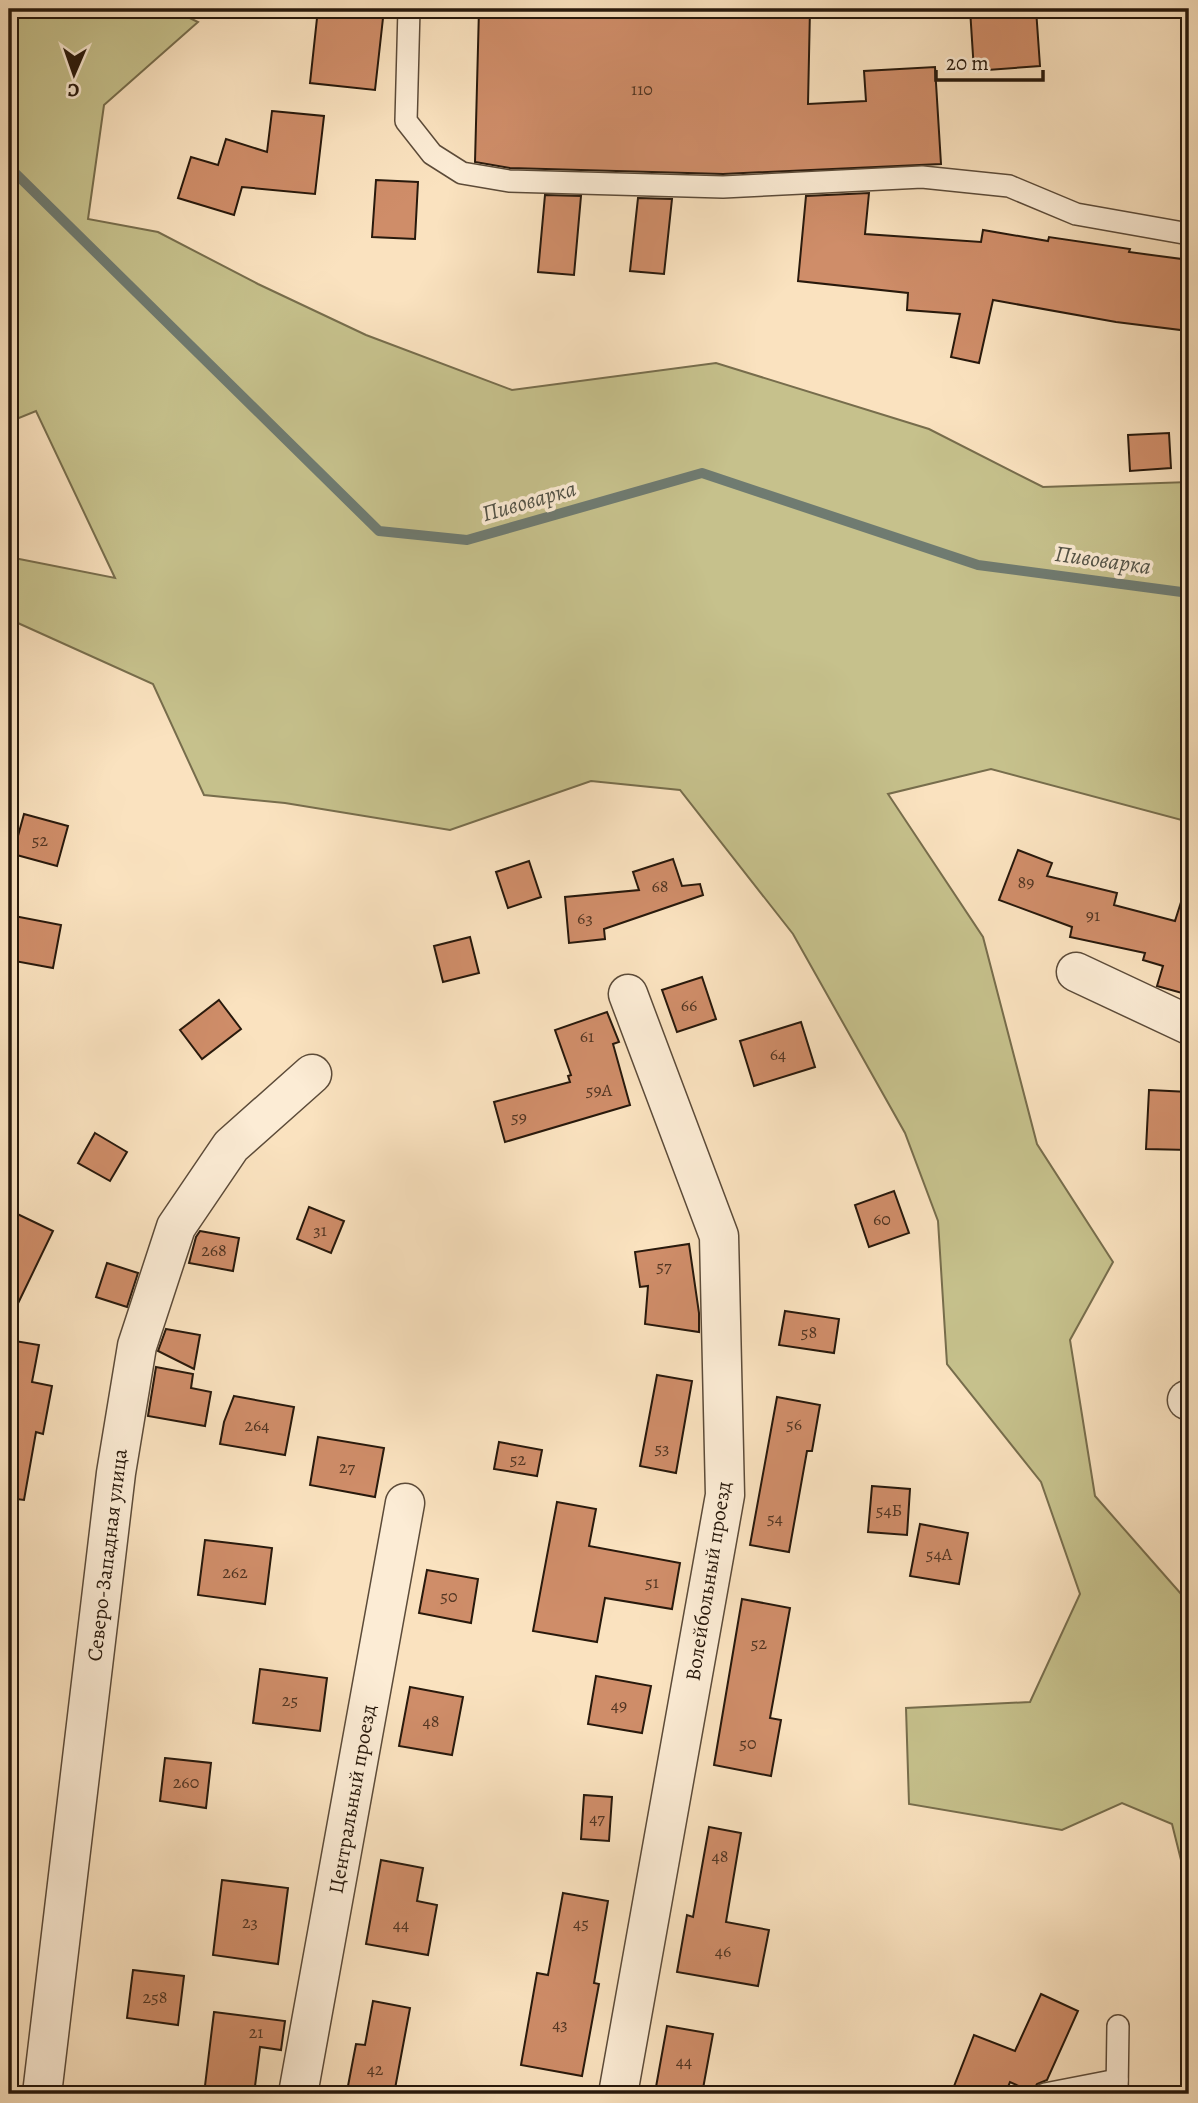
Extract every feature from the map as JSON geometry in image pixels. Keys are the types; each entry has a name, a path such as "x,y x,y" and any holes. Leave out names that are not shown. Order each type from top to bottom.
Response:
{"street":[{"path":"1076,972 1189,1025"},
{"name":"Волейбольный проезд","path":"618,2094 725,1495 719,1236 628,994"},
{"name":"Северо-Западная улица","path":"42,2094 116,1474 137,1346 176,1227 231,1146 312,1074"},
{"name":"Центральный проезд","path":"298,2094 405,1503"}],"lane":[{"path":"409,9 406,121 432,154 462,173 509,181 723,187 922,177 1009,186 1076,214 1189,234"},
{"path":"1045,2094 1117,2087 1118,2026"}],"shaded area":[{"path":"9,9 171,9 198,22 104,105 88,219 158,232 258,284 366,335 512,390 716,363 929,429 1043,487 1189,482 1189,822 991,769 888,794 983,937 1037,1144 1113,1262 1070,1340 1095,1496 1189,1603 1189,1892 1172,1824 1122,1803 1062,1830 909,1804 906,1708 1030,1702 1080,1594 1041,1482 947,1364 938,1221 905,1133 793,934 680,790 591,781 450,830 285,803 204,795 153,684 9,619 9,557 115,578 36,411 9,422"}],"building":[{"path":"318,9 384,9 375,90 310,83"},
{"path":"479,9 810,9 808,104 866,101 864,71 935,67 941,164 723,174 510,168 475,162"},
{"path":"970,9 1036,9 1040,66 974,71"},
{"path":"272,111 324,116 315,194 242,187 234,215 178,198 191,157 218,165 226,139 267,152"},
{"path":"376,180 418,182 415,239 372,237"},
{"path":"869,193 865,234 981,242 983,230 1048,241 1049,237 1189,260 1189,331 1116,322 993,300 979,363 951,357 960,314 907,310 908,293 798,281 806,196"},
{"path":"545,195 581,196 574,275 538,272"},
{"path":"638,198 672,199 664,274 630,271"},
{"path":"1169,433 1171,468 1130,471 1128,435"},
{"path":"24,814 68,826 57,866 13,854"},
{"path":"1018,850 1052,863 1047,876 1117,893 1114,905 1175,921 1181,902 1189,903 1189,995 1157,986 1163,966 1143,960 1145,953 1070,937 1072,927 999,900"},
{"path":"673,859 682,886 700,884 703,895 604,929 605,939 569,943 565,897 639,890 633,872"},
{"path":"529,861 541,897 508,908 496,872"},
{"path":"9,915 61,925 53,968 9,960"},
{"path":"470,937 479,973 443,982 434,946"},
{"path":"702,977 716,1019 677,1032 662,990"},
{"path":"219,1000 241,1029 202,1059 180,1030"},
{"path":"607,1012 619,1042 613,1044 630,1105 505,1142 494,1102 570,1082 568,1076 571,1075 555,1030"},
{"path":"801,1022 815,1067 754,1086 740,1041"},
{"path":"1149,1090 1189,1092 1189,1150 1146,1149"},
{"path":"95,1133 127,1152 110,1181 78,1163"},
{"path":"894,1191 909,1233 869,1247 855,1205"},
{"path":"309,1207 344,1221 331,1253 297,1239"},
{"path":"9,1210 53,1231 9,1322"},
{"path":"200,1231 239,1238 233,1271 189,1263"},
{"path":"689,1244 699,1313 699,1332 645,1324 648,1286 640,1287 635,1252"},
{"path":"107,1263 138,1273 127,1307 96,1297"},
{"path":"785,1311 839,1319 834,1353 779,1345"},
{"path":"166,1329 200,1335 194,1369 158,1351"},
{"path":"9,1340 39,1345 32,1382 52,1386 43,1434 36,1432 24,1500 9,1498"},
{"path":"156,1367 193,1374 191,1388 211,1392 205,1426 148,1416"},
{"path":"657,1375 692,1381 676,1473 640,1466"},
{"path":"234,1396 294,1407 285,1455 220,1444 224,1422"},
{"path":"777,1397 820,1405 812,1451 807,1451 789,1552 750,1545"},
{"path":"318,1437 384,1448 375,1497 310,1485"},
{"path":"499,1442 542,1450 537,1476 494,1469"},
{"path":"872,1486 910,1489 907,1535 868,1532"},
{"path":"557,1502 596,1509 589,1546 680,1563 672,1609 605,1598 597,1642 533,1631"},
{"path":"920,1524 968,1533 959,1584 910,1576"},
{"path":"205,1540 272,1548 265,1604 198,1595"},
{"path":"427,1570 478,1579 471,1623 419,1613"},
{"path":"742,1599 790,1608 770,1718 781,1720 771,1776 714,1765"},
{"path":"260,1669 327,1678 320,1731 253,1723"},
{"path":"596,1676 651,1686 642,1733 588,1724"},
{"path":"410,1687 463,1697 452,1755 399,1746"},
{"path":"165,1758 211,1763 206,1808 160,1801"},
{"path":"584,1795 612,1797 609,1841 581,1839"},
{"path":"709,1827 741,1833 726,1922 769,1930 758,1986 677,1972 687,1915 693,1917"},
{"path":"381,1860 423,1868 417,1901 437,1905 428,1955 366,1944"},
{"path":"222,1880 288,1888 278,1964 213,1955"},
{"path":"563,1893 608,1901 594,1983 599,1984 582,2076 521,2065 537,1973 548,1975"},
{"path":"133,1970 184,1976 178,2025 127,2018"},
{"path":"1041,1994 1078,2011 1047,2080 1037,2084 1032,2092 1010,2082 1005,2094 951,2094 974,2035 1015,2051"},
{"path":"373,2001 410,2008 394,2094 348,2086 356,2044 365,2045"},
{"path":"214,2012 285,2021 281,2050 260,2047 254,2094 204,2094"},
{"path":"667,2026 713,2034 702,2094 656,2087"}],"waterway":[{"name":"Пивоварка","path":"9,167 379,531 467,540 702,473 978,565 1189,593"}]}
